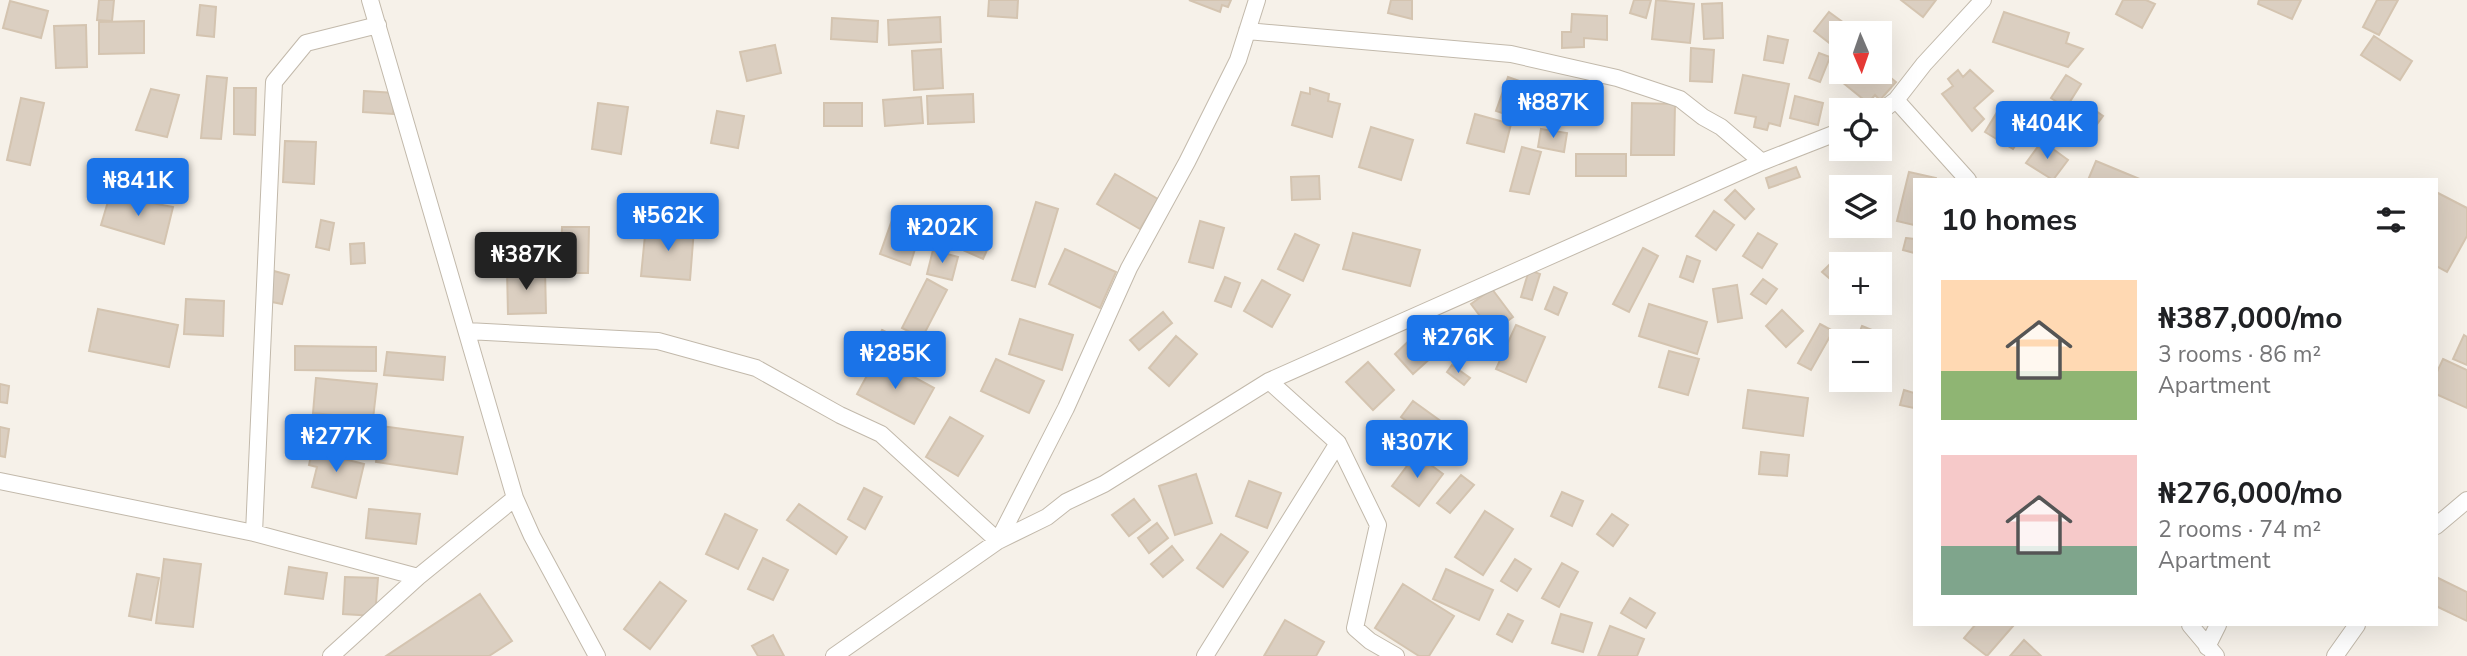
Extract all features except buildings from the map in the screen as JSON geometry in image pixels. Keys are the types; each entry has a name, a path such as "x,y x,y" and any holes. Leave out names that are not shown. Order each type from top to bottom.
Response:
{"street":[{"path":"370,0 515,498 532,536 597,656"},
{"path":"998,541 1066,408 1129,268 1238,60 1257,0"},
{"path":"1892,103 1983,0"},
{"path":"254,533 274,82 306,43 378,25"},
{"path":"1247,31 1511,54 1617,78 1680,99 1721,127 1762,162"},
{"path":"1896,100 1966,178"},
{"path":"834,656 998,541 1047,517 1066,502 1104,484 1269,380 1762,162 1829,136"},
{"path":"467,331 658,341 756,368 840,415 881,434 998,541"},
{"path":"1269,380 1338,443 1378,525 1354,628 1396,656"},
{"path":"1205,656 1338,443"},
{"path":"0,481 254,533 418,577"},
{"path":"331,656 418,577 515,498"},
{"path":"2438,524 2467,500"},
{"path":"2191,626 2211,652"},
{"path":"2211,652 2218,626"},
{"path":"2335,656 2356,626"}]}
